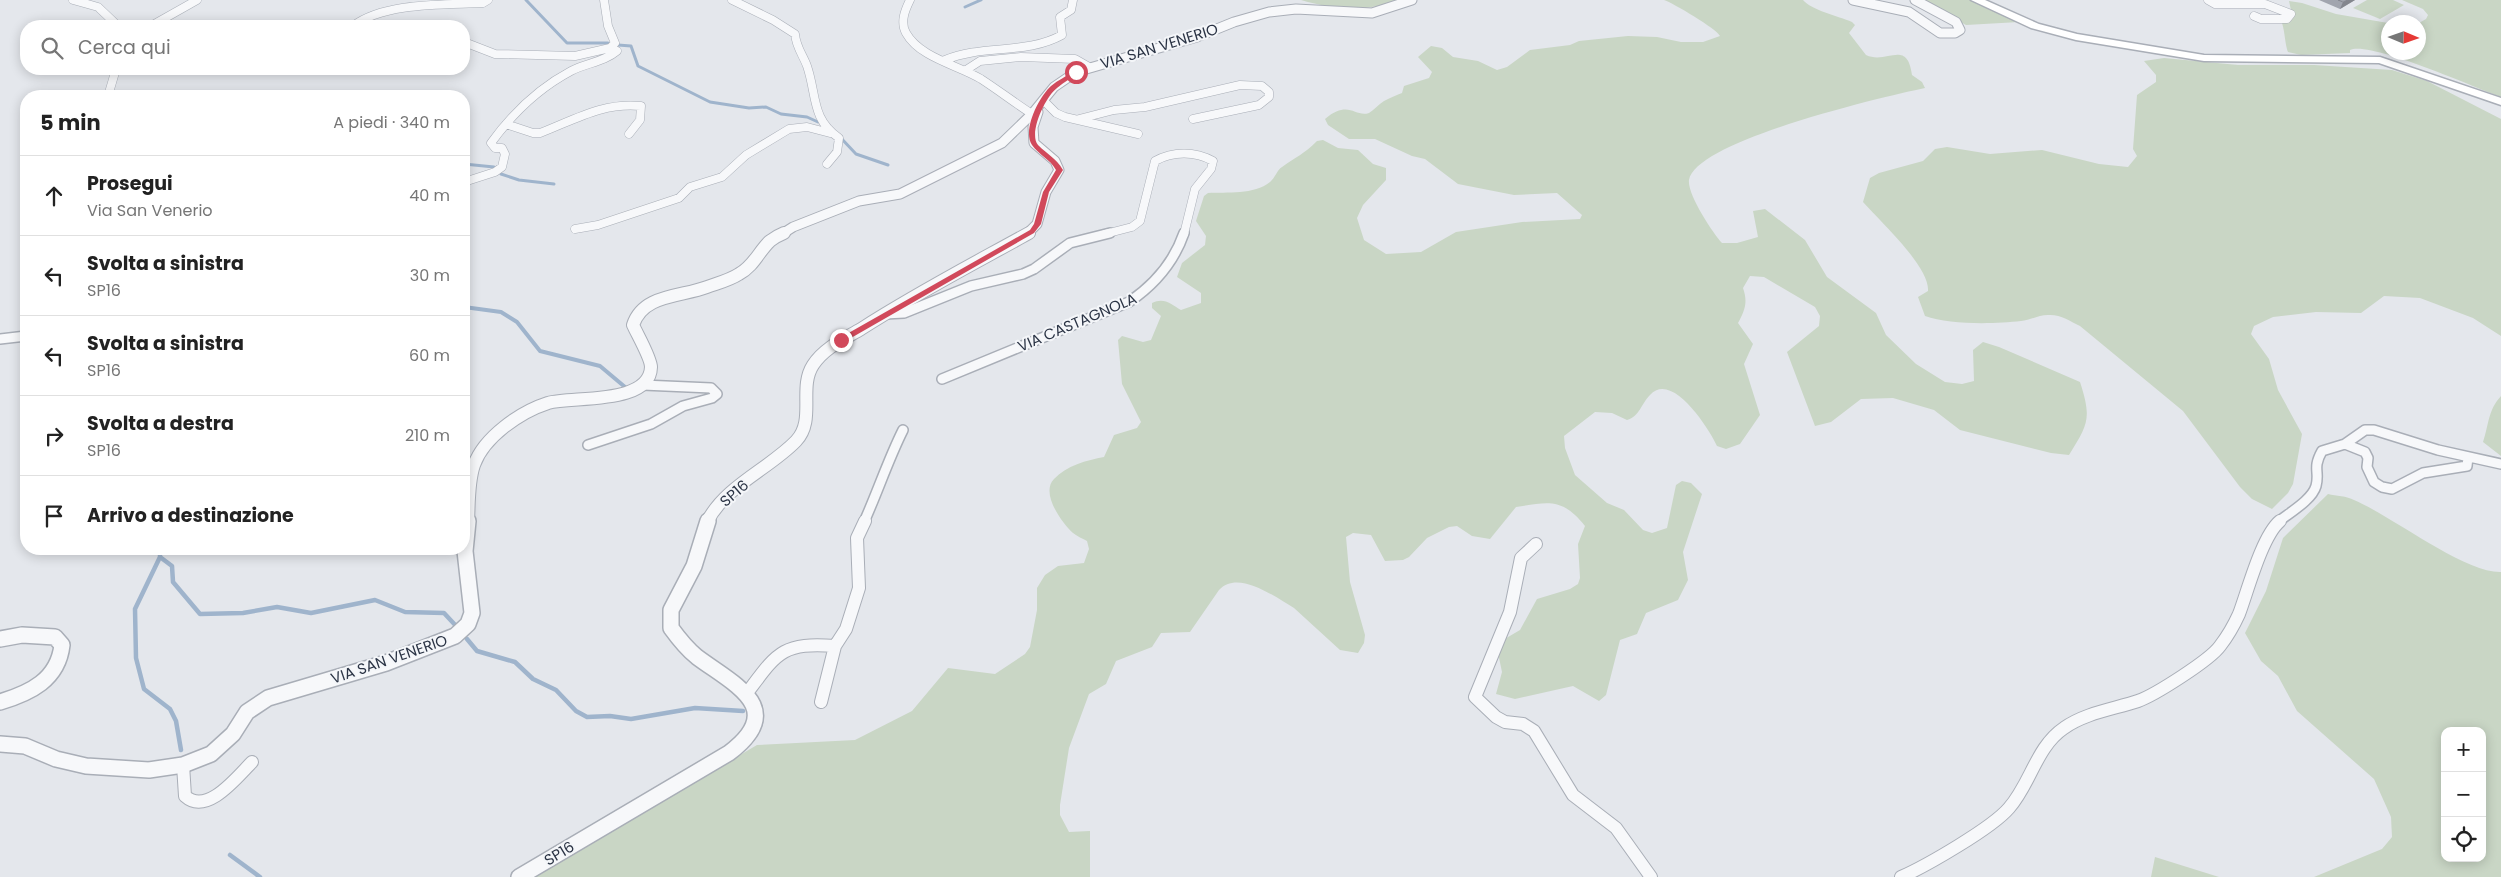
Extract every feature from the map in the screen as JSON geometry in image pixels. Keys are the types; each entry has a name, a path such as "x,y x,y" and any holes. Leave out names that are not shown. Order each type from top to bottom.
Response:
{"main road":[{"path":"1976,0 2035,26 2076,38 2204,58 2380,60 2501,102"}],"street":[{"path":"73,0 98,7 112,20"},
{"path":"162,20 197,0"},
{"path":"360,20 443,4 483,3 488,0"},
{"path":"470,45 495,54 557,56 576,56 610,48 615,43 608,26 604,0"},
{"path":"732,0 773,20 795,34 796,48 806,63 815,111 830,134"},
{"path":"910,0 903,18 905,32 917,44 966,70 1032,114"},
{"path":"945,60 958,54 1018,47 1055,40 1062,35 1060,18 1071,10 1073,0"},
{"name":"VIA SAN VENERIO","path":"470,497 474,465 487,442 507,425 536,408 567,401 620,396 631,393 643,385 650,373 651,366 633,326 636,316 644,307 664,298 704,288 740,274 754,262 770,241 780,233 810,219 859,201 900,194 1002,143 1062,81 1089,67 1197,37 1234,22 1279,10 1372,13 1412,0"},
{"path":"1853,0 1909,12 1940,32 1955,33 1960,30 1956,22 1915,0"},
{"path":"2208,0 2215,4 2272,5 2291,14 2287,19 2261,19 2254,16"},
{"path":"470,180 495,172 502,167 505,154 502,148 494,148 491,143 506,124 539,91 572,71 615,54 617,51 610,48"},
{"path":"966,70 980,61 1014,57 1076,59 1089,67"},
{"path":"110,90 114,75"},
{"path":"1079,119 1114,110 1145,107 1240,85 1262,86 1269,92 1269,97 1259,104 1193,119"},
{"path":"1043,100 1056,113 1138,134"},
{"name":"SP16","path":"519,877 744,742 753,727 755,712 753,702 747,693 687,648 672,628 671,610 694,566 707,522 712,512 723,500 797,440 803,433 808,407 808,376 813,365 827,350 884,314 1032,231 1037,224 1046,192 1059,170 1058,164 1036,146 1032,139 1032,125 1043,100"},
{"path":"506,124 528,132 540,133 603,106 615,103 641,106 640,120 629,134"},
{"path":"575,229 598,225 679,198 690,187 722,177 746,155 767,144 788,129 807,127 839,138 840,144 834,158 827,164"},
{"name":"VIA CASTAGNOLA","path":"884,314 904,313 971,286 1023,274 1034,269 1070,243 1132,228 1140,221 1143,214 1155,161 1163,157 1182,154 1196,155 1213,161 1212,167 1196,188 1186,229 1174,253 1160,275 1145,293 1113,309 942,379"},
{"path":"0,339 20,337"},
{"path":"588,445 651,424 674,410 712,398 717,394 711,388 643,385"},
{"path":"821,702 835,646 846,629 859,588 857,538 887,462 903,430"},
{"path":"1900,877 1919,869 1978,832 2008,810 2022,791 2047,742 2064,728 2076,721 2141,700 2189,671 2219,648 2238,616 2264,546 2276,524 2307,498 2316,486 2315,463 2322,452 2345,444 2364,430 2374,430 2468,457 2501,464"},
{"path":"2345,444 2365,452 2370,476 2382,487 2392,489 2423,473 2467,466 2468,457"},
{"path":"1536,544 1521,558 1516,593 1504,631 1474,697 1496,718 1505,722 1524,724 1534,732 1573,795 1616,828 1651,877"},
{"name":"VIA SAN VENERIO","path":"0,744 24,746 56,759 86,766 149,770 183,765 200,760 222,746 233,734 247,712 268,698 386,663 446,640 462,630 471,618 472,605 466,574 465,555"},
{"path":"0,639 22,635 45,634 55,637 62,645 62,656 54,673 47,680 14,698 0,702"},
{"path":"747,693 774,657 788,647 802,643 835,646"},
{"path":"183,765 184,794 190,801 202,804 211,800 252,762"}],"green space":[{"path":"1301,0 1398,0 1373,7 1350,9"},
{"path":"1664,0 1803,0 1818,10 1852,22 1855,25 1849,33 1866,55 1881,57 1901,55 1906,58 1912,75 1922,82 1925,88 1873,100 1795,122 1757,135 1723,150 1700,165 1689,180 1692,194 1707,222 1722,243 1737,243 1758,237 1753,211 1765,209 1805,240 1827,277 1876,313 1886,335 1916,364 1945,382 1962,384 1974,381 1973,350 1983,342 2080,382 2086,405 2086,421 2069,455 2051,453 1960,430 1934,410 1893,398 1861,399 1831,422 1815,426 1787,352 1819,326 1820,316 1815,307 1764,277 1750,276 1743,288 1745,306 1738,323 1753,344 1744,364 1760,415 1740,444 1726,449 1717,446 1699,416 1689,405 1669,390 1659,389 1647,398 1635,416 1627,420 1612,413 1595,412 1564,436 1565,448 1575,475 1607,503 1624,510 1643,530 1652,533 1667,528 1676,485 1682,481 1691,483 1702,494 1683,552 1688,580 1678,600 1646,613 1637,634 1620,640 1606,695 1599,701 1573,686 1515,699 1496,694 1502,672 1498,653 1503,640 1520,630 1537,599 1570,589 1578,584 1580,578 1578,544 1585,526 1569,510 1546,503 1516,507 1490,539 1472,536 1457,526 1449,527 1427,538 1409,557 1403,560 1385,561 1371,535 1353,533 1346,537 1350,582 1365,635 1364,643 1358,653 1340,650 1294,608 1267,592 1236,582 1227,584 1219,590 1190,632 1161,633 1152,647 1116,661 1106,684 1089,694 1069,748 1060,815 1069,832 1090,831 1090,877 533,877 757,745 855,740 912,711 948,668 995,674 1025,654 1030,647 1037,610 1037,588 1045,575 1058,566 1084,563 1089,549 1087,541 1073,533 1058,515 1051,500 1050,485 1064,470 1104,457 1114,435 1137,428 1141,422 1122,384 1118,340 1122,336 1143,342 1151,340 1161,316 1152,308 1152,303 1156,301 1164,301 1181,310 1201,303 1201,293 1177,277 1182,263 1205,245 1206,236 1196,221 1204,196 1208,193 1248,191 1264,186 1272,180 1280,168 1317,141 1323,140 1338,148 1358,150 1373,164 1386,168 1386,180 1363,205 1357,218 1364,240 1386,254 1421,252 1456,232 1522,222 1580,219 1582,215 1557,193 1514,195 1458,184 1425,159 1412,156 1375,139 1349,139 1328,125 1325,119 1340,110 1351,110 1364,114 1369,113 1384,101 1402,93 1404,86 1429,78 1432,72 1418,57 1431,46 1442,48 1453,57 1478,61 1497,70 1507,67 1530,50 1570,45 1579,41 1628,36 1657,37 1681,42 1703,42 1720,36 1703,22"},
{"path":"1921,0 1970,0 2019,22 1966,25"},
{"path":"2367,0 2393,0 2404,5 2387,15 2381,15 2380,19 2353,8"},
{"path":"2402,0 2501,0 2501,97 2403,60 2426,60 2426,19 2428,15 2423,9"},
{"path":"2289,1 2302,3 2336,14 2381,22 2381,53 2361,49 2350,50 2350,53 2301,55 2288,52 2282,23 2292,15"},
{"path":"2164,58 2238,65 2314,65 2392,70 2427,81 2501,119 2501,336 2473,318 2420,298 2384,296 2361,313 2316,312 2273,317 2254,326 2251,334 2269,359 2278,390 2302,434 2293,484 2288,493 2272,509 2252,499 2240,487 2183,411 2080,326 2065,318 2052,315 1998,323 1946,321 1925,316 1918,297 1928,291 1921,270 1903,245 1863,202 1870,178 1879,173 1923,161 1935,149 1947,147 1990,154 2042,150 2099,164 2128,167 2137,156 2133,149 2137,95 2156,82 2156,75 2144,61"},
{"path":"2501,396 2501,456 2483,442 2491,412"},
{"path":"2328,494 2351,499 2370,508 2448,554 2486,570 2501,572 2501,877 2314,877 2382,849 2392,837 2391,817 2374,779 2297,711 2278,676 2261,661 2245,633 2266,591 2283,538"},
{"path":"2155,857 2219,877 2151,877"}],"waterway":[{"path":"526,0 567,43 608,43"},
{"path":"965,7 981,0"},
{"path":"618,45 631,46 638,66 710,102 749,108 766,107 781,114 807,117 818,122"},
{"path":"840,137 856,154 888,165"},
{"path":"470,165 494,167"},
{"path":"501,174 519,180 554,184"},
{"path":"470,308 501,312 517,322 540,351 600,366 625,387"},
{"path":"160,557 172,566 173,582 200,614 243,613 277,607 311,613 375,600 405,612 444,613 457,627"},
{"path":"160,557 135,609 136,658 144,689 170,709 176,721 181,750"},
{"path":"467,639 477,651 515,662 533,679 556,690 576,711 587,717 610,716 631,719 695,708 743,711"},
{"path":"230,855 260,877"}],"route":[{"path":"841,340 884,314 1025,237 1032,231 1040,216 1046,192 1059,170 1058,164 1036,146 1032,139 1032,125 1047,94 1076,72"}]}
